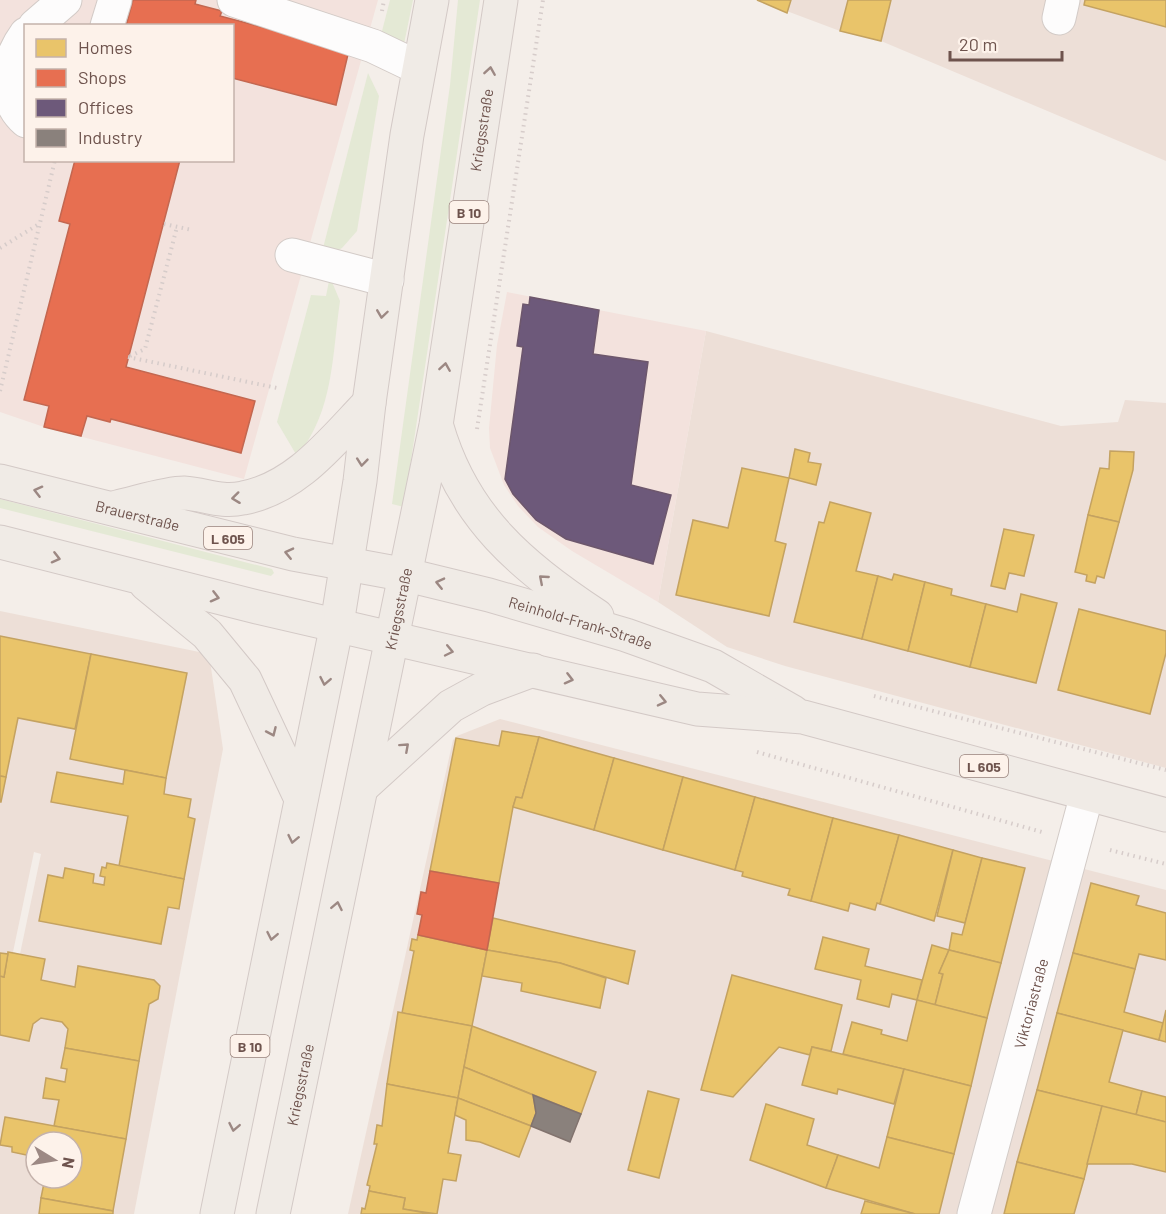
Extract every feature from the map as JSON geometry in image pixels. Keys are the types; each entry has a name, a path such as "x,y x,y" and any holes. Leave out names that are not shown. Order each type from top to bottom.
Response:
{"main road":[{"name":"B 10","path":"217,1214 337,624 360,482 369,403 418,68 432,0"},
{"name":"Kriegsstraße","path":"273,1214 436,425 501,0"},
{"path":"109,509 184,493 215,500 242,499 269,491 291,479 312,461 369,403"},
{"path":"436,425 446,460 455,478 468,501 492,529 516,555 552,587 626,635"},
{"name":"Brauerstraße","path":"0,481 293,554 347,564"},
{"name":"L 605","path":"0,542 257,607 337,624"},
{"name":"Reinhold-Frank-Straße","path":"347,564 406,575 489,595 626,635 713,666 803,717"},
{"path":"138,577 207,634 245,680 262,711 301,799"},
{"name":"Reinhold-Frank-Straße","path":"337,624 392,639 697,709 803,717 1166,815"},
{"path":"362,787 451,706 482,689 533,670"}],"street":[{"path":"37,24 65,0"},
{"path":"108,24 115,0"},
{"path":"234,0 237,3 373,46 418,68"},
{"path":"24,37 13,52 8,81 10,99 16,113 24,119"},
{"path":"292,255 387,280"},
{"name":"Viktoriastraße","path":"974,1214 1086,794"}],"path":[{"path":"475,437 543,0"},
{"path":"0,391 55,162"},
{"path":"0,248 40,223"},
{"path":"164,224 192,230"},
{"path":"177,227 145,349 128,357 277,388"},
{"path":"864,693 1166,770"},
{"path":"748,749 1074,841 1166,864"}],"shaded area":[{"path":"0,0 378,0 244,479 44,427 0,412"},
{"path":"757,0 1166,0 1166,161 881,41 840,31"},
{"path":"507,292 706,331 658,602 572,551 538,527 518,506 504,485 490,448 489,428 497,345"},
{"path":"706,331 1061,426 1118,422 1125,400 1166,403 1166,768 785,666 727,647 658,602"},
{"path":"0,611 209,654 223,749 134,1214 0,1214","holes":["34,852 41,854 20,954 13,952"]},
{"path":"500,719 1166,890 1166,1214 348,1214 453,740 457,736"}],"green space":[{"path":"390,0 413,0 404,44 381,35"},
{"path":"458,0 480,0 404,507 392,504 450,85"},
{"path":"368,73 379,96 357,231 342,248 332,253 322,252"},
{"path":"329,281 332,282 340,301 333,362 325,402 318,421 297,456 277,422 311,295 326,296"},
{"path":"0,499 272,569 274,573 271,576 0,508"}],"building: Homes":[{"path":"757,0 791,0 787,13"},
{"path":"848,0 891,0 881,41 840,31"},
{"path":"1085,0 1166,0 1166,27 1084,5"},
{"path":"795,449 810,453 808,462 821,464 816,485 789,478"},
{"path":"1110,451 1134,452 1133,470 1119,522 1088,515 1100,468 1109,469"},
{"path":"742,468 789,478 775,541 786,544 769,616 676,595 693,520 728,528"},
{"path":"830,502 871,513 856,571 878,576 862,639 794,622 819,522 824,523"},
{"path":"1088,515 1119,522 1104,578 1097,576 1095,583 1086,581 1087,575 1075,572"},
{"path":"1004,529 1034,535 1024,576 1009,573 1005,589 991,586"},
{"path":"894,574 925,582 908,651 862,639 878,576 892,580"},
{"path":"925,582 952,589 951,595 986,604 970,667 908,651"},
{"path":"1021,594 1057,603 1036,683 970,667 986,604 1017,612"},
{"path":"1079,609 1166,631 1166,653 1150,714 1058,690"},
{"path":"0,636 91,654 75,729 18,718 6,777 0,776"},
{"path":"91,654 187,673 166,778 70,759"},
{"path":"502,731 539,737 522,798 516,797 513,807 499,883 430,871 456,738 499,746"},
{"path":"539,737 614,758 594,830 513,807 516,797 522,798"},
{"path":"614,758 683,777 663,850 594,830"},
{"path":"125,770 166,778 164,794 191,799 188,817 195,819 184,879 119,866 128,816 51,802 57,772 123,784"},
{"path":"0,776 6,777 1,802 0,802"},
{"path":"683,777 755,797 735,870 663,850"},
{"path":"755,797 833,818 811,901 788,895 790,889 742,876 743,872 735,870"},
{"path":"833,818 899,835 880,904 877,903 875,910 850,903 848,911 811,901"},
{"path":"899,835 953,850 934,921 880,904"},
{"path":"953,850 982,858 965,923 937,916"},
{"path":"982,858 1025,868 1001,963 949,950 952,933 962,935"},
{"path":"107,863 184,879 179,909 168,907 161,944 39,921 48,875 63,878 65,868 94,874 93,883 104,885 105,877 100,876 102,867 106,868"},
{"path":"1091,883 1139,896 1136,905 1166,913 1166,960 1139,954 1135,969 1073,953"},
{"path":"493,918 635,951 628,984 560,963 487,950"},
{"path":"418,935 487,950 472,1026 402,1013 414,951 410,950 412,939 417,940"},
{"path":"823,937 869,949 865,966 922,980 917,1000 892,994 889,1007 857,999 861,980 815,969"},
{"path":"932,945 949,950 939,973 943,974 935,1005 917,1000"},
{"path":"487,950 560,963 606,978 600,1008 521,991 522,983 482,976"},
{"path":"949,950 1001,963 987,1018 935,1005 943,974 939,973"},
{"path":"8,952 45,959 41,980 75,987 78,966 154,980 160,986 158,999 149,1004 139,1061 65,1048 68,1029 62,1022 41,1018 33,1024 29,1041 0,1035 0,976 4,977"},
{"path":"0,953 8,954 4,977 0,976"},
{"path":"1073,953 1135,969 1124,1012 1163,1023 1159,1040 1057,1013"},
{"path":"732,975 842,1005 831,1051 812,1047 810,1055 779,1047 733,1097 701,1090"},
{"path":"917,1000 987,1018 971,1086 843,1054 852,1022 882,1030 881,1034 907,1041"},
{"path":"1166,1010 1166,1042 1159,1040"},
{"path":"398,1012 472,1026 458,1098 387,1084"},
{"path":"1057,1013 1123,1030 1109,1082 1142,1091 1136,1115 1037,1090"},
{"path":"472,1026 596,1072 581,1114 464,1067"},
{"path":"812,1047 904,1069 894,1104 838,1089 837,1094 802,1085"},
{"path":"65,1048 139,1061 126,1139 54,1126 59,1100 43,1098 46,1078 65,1082 67,1069 61,1068"},
{"path":"464,1067 533,1095 536,1113 531,1126 458,1098"},
{"path":"904,1069 971,1086 954,1154 887,1137"},
{"path":"387,1084 458,1098 448,1153 461,1155 456,1181 443,1179 437,1214 403,1209 405,1198 369,1191 370,1186 367,1185 377,1144 374,1144 377,1125 382,1126"},
{"path":"1037,1090 1102,1106 1084,1179 1017,1162"},
{"path":"648,1091 679,1099 659,1178 628,1170"},
{"path":"1142,1091 1166,1097 1166,1122 1136,1115"},
{"path":"458,1098 531,1126 519,1157 480,1142 466,1140 466,1120 455,1115"},
{"path":"766,1104 814,1119 807,1145 838,1155 826,1188 750,1160"},
{"path":"1102,1106 1166,1122 1166,1172 1132,1164 1087,1164"},
{"path":"5,1117 76,1130 24,1130 24,1154 12,1152 12,1147 0,1145"},
{"path":"84,1131 126,1139 113,1211 41,1198 43,1190 84,1190"},
{"path":"887,1137 954,1154 939,1214 915,1214 826,1188 838,1155 879,1168"},
{"path":"1017,1162 1084,1179 1074,1214 1004,1214"},
{"path":"369,1191 405,1198 403,1209 431,1214 361,1214 362,1208 365,1209"},
{"path":"41,1198 113,1211 113,1214 39,1214"},
{"path":"865,1201 915,1214 861,1214"}],"building: Shops":[{"path":"133,0 196,0 195,4 222,11 220,16 349,50 336,105 234,79 234,24 127,24"},
{"path":"74,162 179,162 126,367 255,401 241,453 111,419 110,422 87,416 81,436 44,427 49,406 24,400 70,224 59,221"},
{"path":"430,871 499,883 487,950 418,935 422,915 417,914 421,892 426,893"}],"building: Offices":[{"path":"530,297 599,310 593,354 648,362 631,485 671,495 653,564 566,539 536,520 513,494 505,479 523,347 517,346 523,304 529,305"}],"building: Industry":[{"path":"533,1095 581,1114 570,1142 531,1126 536,1113"}]}
